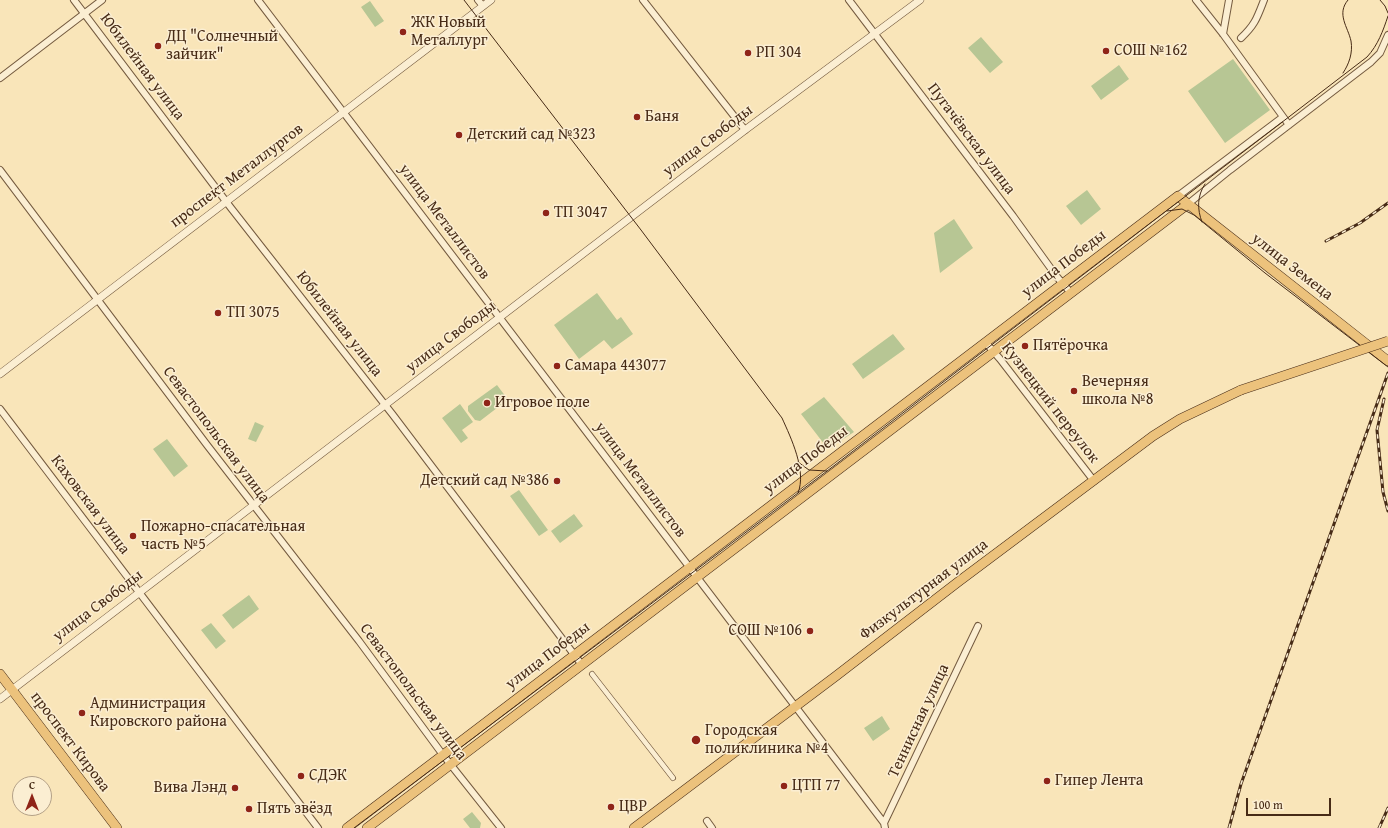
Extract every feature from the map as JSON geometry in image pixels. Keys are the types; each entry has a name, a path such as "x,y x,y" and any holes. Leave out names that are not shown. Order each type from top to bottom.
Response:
{"main road":[{"name":"улица Победы","path":"347,828 1178,196"},
{"name":"улица Земеца","path":"1178,196 1388,361"},
{"name":"улица Победы","path":"367,828 1188,204"},
{"name":"Физкультурная улица","path":"634,828 1153,436 1180,419 1242,390 1388,341"},
{"name":"проспект Кирова","path":"0,674 117,828"}],"street":[{"name":"Юбилейная улица","path":"74,0 385,405 582,665"},
{"path":"0,78 102,0"},
{"name":"улица Металлистов","path":"258,0 690,567 884,825"},
{"path":"478,0 483,6"},
{"name":"проспект Металлургов","path":"0,374 491,0"},
{"path":"643,0 745,130"},
{"name":"Пугачёвская улица","path":"849,0 1013,216 1057,277 1071,293"},
{"name":"улица Свободы","path":"0,699 745,130 920,0"},
{"path":"1196,0 1223,34 1289,125"},
{"path":"1223,34 1230,0"},
{"path":"1241,38 1252,28 1264,0"},
{"name":"улица Победы","path":"1188,204 1371,62 1380,53 1388,35"},
{"name":"улица Победы","path":"1178,196 1283,117"},
{"name":"Севастопольская улица","path":"0,170 443,755 502,828"},
{"name":"Кузнецкий переулок","path":"986,343 1094,481"},
{"name":"Каховская улица","path":"0,409 318,828"},
{"name":"Теннисная улица","path":"884,825 978,626"},
{"path":"592,674 673,778"},
{"path":"707,821 712,828"}],"green space":[{"path":"370,1 384,21 375,27 361,7"},
{"path":"981,37 1003,62 990,73 968,48"},
{"path":"1233,59 1270,110 1225,143 1188,91"},
{"path":"1119,65 1129,79 1101,100 1091,86"},
{"path":"1087,190 1101,209 1081,225 1066,206"},
{"path":"954,219 973,248 940,273 934,233"},
{"path":"597,293 617,320 621,317 633,334 612,349 604,340 579,359 554,325"},
{"path":"893,334 905,349 863,379 852,364"},
{"name":"Игровое поле","path":"497,385 506,397 506,401 480,421 475,420 468,411 468,406"},
{"path":"824,397 854,432 828,449 801,414"},
{"path":"460,404 473,422 462,430 468,438 461,443 442,418"},
{"path":"255,422 264,426 256,442 248,439"},
{"path":"167,439 188,466 174,477 153,449"},
{"path":"519,490 548,530 539,536 510,496"},
{"path":"574,514 583,526 560,543 551,531"},
{"path":"249,595 259,609 233,629 222,615"},
{"path":"211,623 226,641 216,649 201,630"},
{"path":"882,716 890,729 873,741 864,728"},
{"path":"472,812 481,823 480,828 470,828 463,819"}],"tram line":[{"path":"464,0 641,230 782,418 797,455 801,475 798,493"},
{"path":"1343,73 1349,62 1351,54 1350,36 1343,15 1343,10 1348,0"},
{"path":"1380,0 1388,13"},
{"path":"354,828 835,465 1367,57 1377,43 1388,16"},
{"path":"1202,222 1199,212 1199,198 1205,184"},
{"path":"1167,211 1182,209 1194,215 1265,273 1388,367"},
{"path":"798,462 809,470 827,471"}],"railway":[{"path":"1326,241 1360,223 1388,203"},
{"path":"1229,828 1241,784 1388,373"},
{"path":"1384,399 1377,430 1383,492 1388,511"},
{"path":"1379,828 1388,808"}],"place":[{"name":"ЖК Новый Металлург","path":"403,32"},
{"name":"ДЦ \"Солнечный зайчик\"","path":"158,46"},
{"name":"СОШ №162","path":"1106,51"},
{"name":"РП 304","path":"748,53"},
{"name":"Баня","path":"637,117"},
{"name":"Детский сад №323","path":"459,135"},
{"name":"ТП 3047","path":"546,213"},
{"name":"ТП 3075","path":"218,313"},
{"name":"Пятёрочка","path":"1025,346"},
{"name":"Самара 443077","path":"557,366"},
{"name":"Вечерняя школа №8","path":"1074,391"},
{"name":"Игровое поле","path":"487,403"},
{"name":"Детский сад №386","path":"557,481"},
{"name":"Пожарно-спасательная часть №5","path":"133,536"},
{"name":"СОШ №106","path":"810,631"},
{"name":"Администрация Кировского района","path":"82,713"},
{"name":"Городская поликлиника №4","path":"696,740"},
{"name":"СДЭК","path":"301,776"},
{"name":"Гипер Лента","path":"1047,781"},
{"name":"ЦТП 77","path":"784,786"},
{"name":"Вива Лэнд","path":"235,788"},
{"name":"ЦВР","path":"611,807"},
{"name":"Пять звёзд","path":"249,809"}]}
